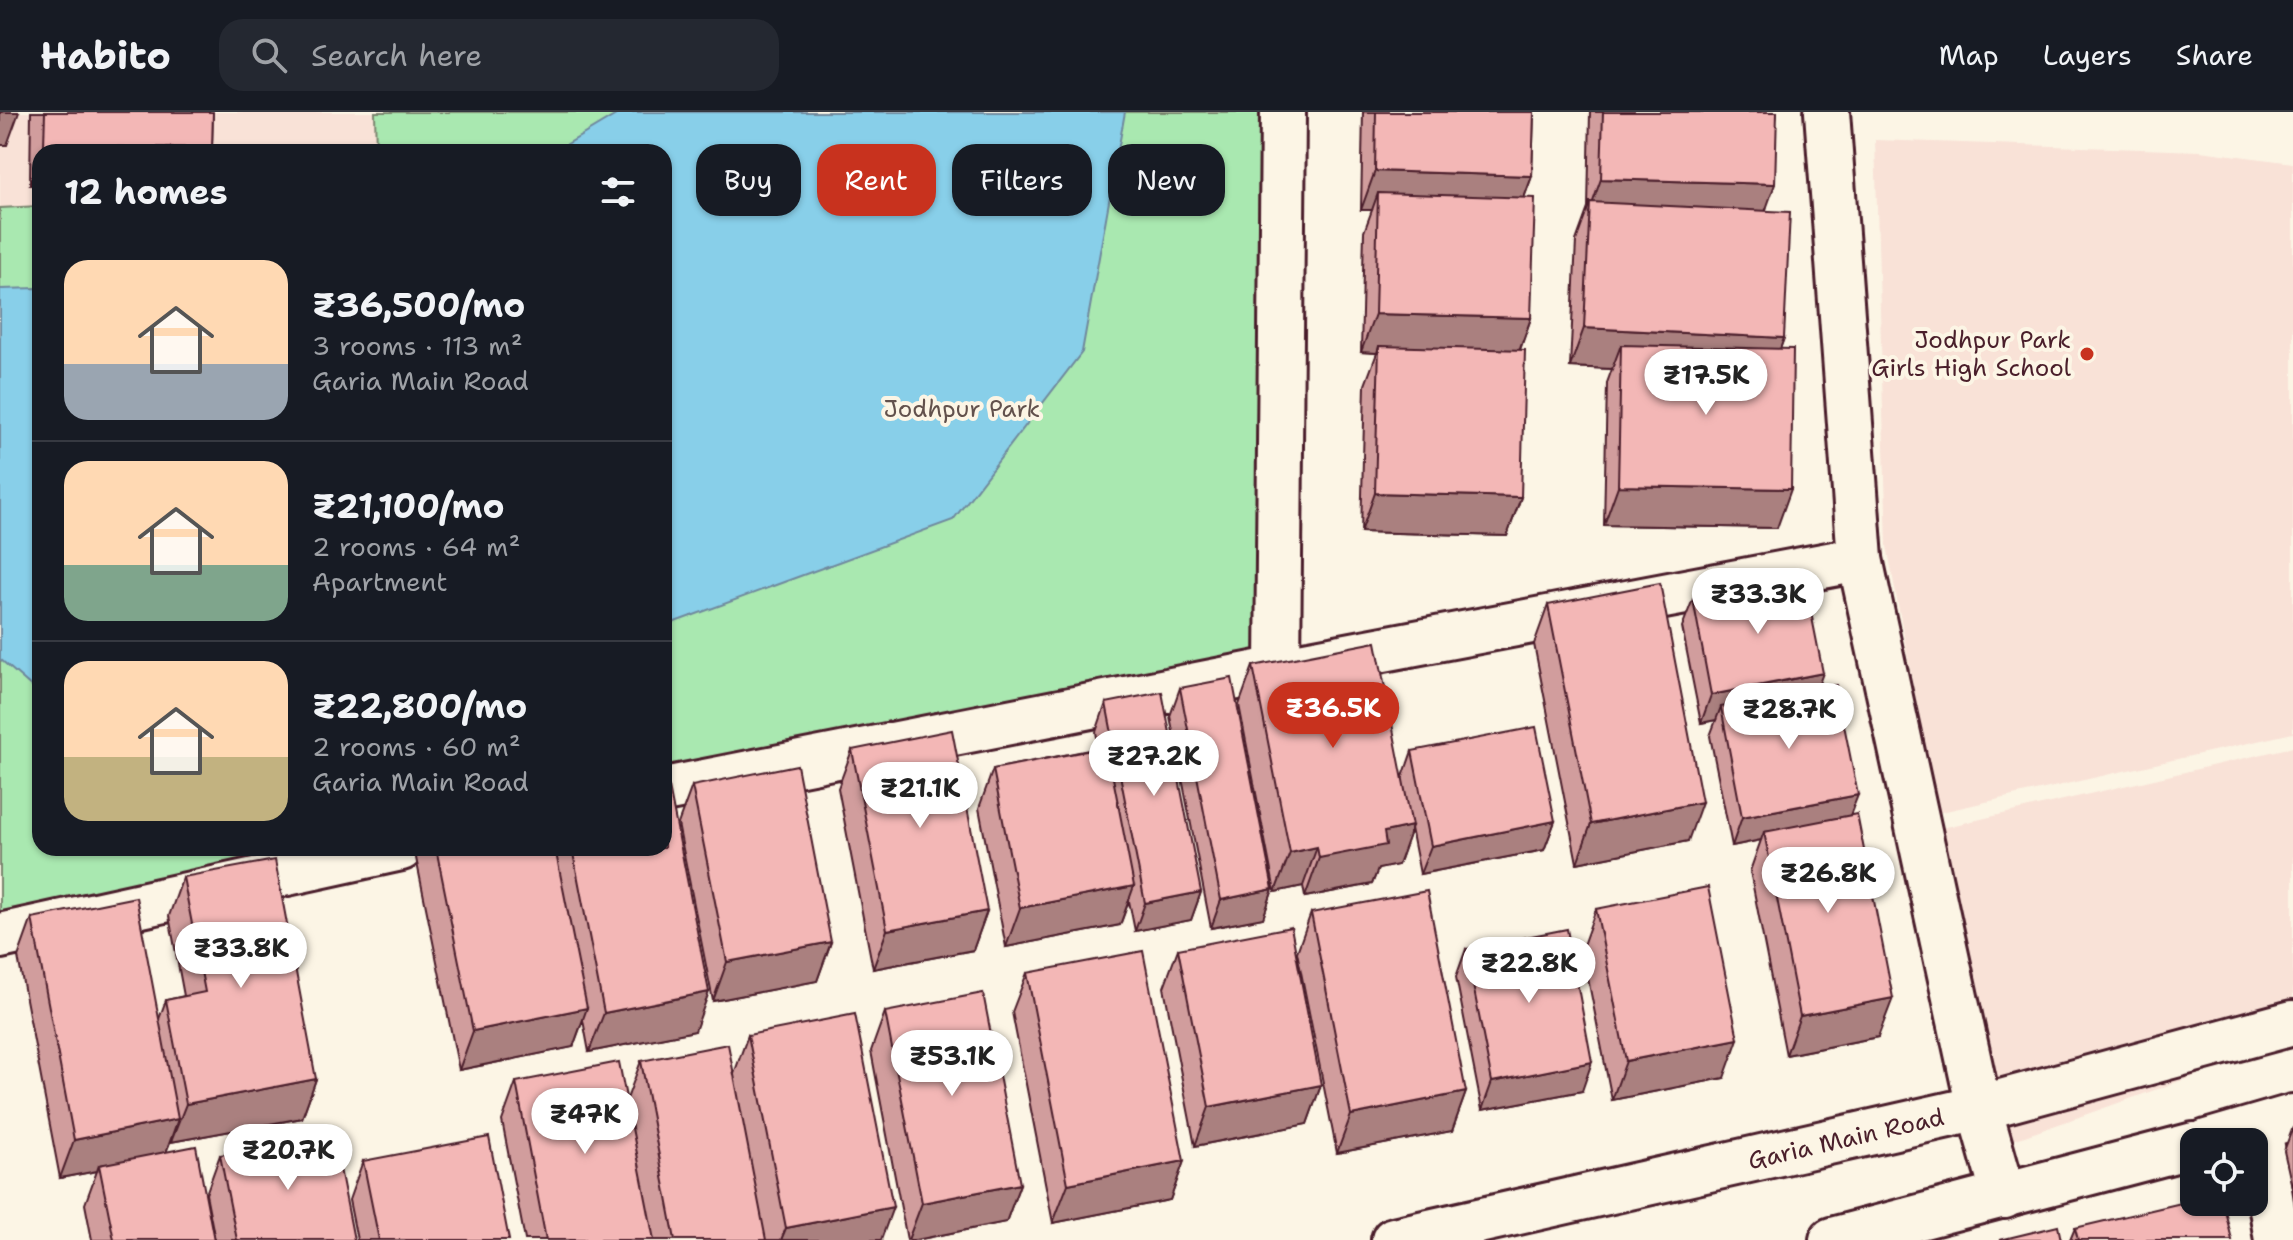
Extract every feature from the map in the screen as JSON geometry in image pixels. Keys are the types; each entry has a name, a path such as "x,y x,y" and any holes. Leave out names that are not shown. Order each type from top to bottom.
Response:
{"street":[{"path":"1278,669 1283,112"},
{"path":"1827,112 1860,559 1979,1108 2004,1196"},
{"path":"672,788 1860,559"},
{"path":"0,936 365,856"},
{"name":"Garia Main Road","path":"1394,1240 1979,1108 2293,1023"},
{"path":"2276,1123 2277,1240"},
{"path":"1854,1238 2180,1149"}],"shaded area":[{"path":"0,112 375,112 376,144 32,144 32,206 0,208"},
{"name":"Jodhpur Park Girls High School","path":"1875,140 2200,151 2293,163 2293,733 1937,813 1887,546"},
{"path":"2293,747 2293,1041 2008,1142 1942,828"}],"green space":[{"name":"Jodhpur Park","path":"375,112 1263,112 1257,656 672,769 672,144 376,144"},
{"path":"32,206 32,856 277,856 0,917 0,208"}],"water":[{"path":"621,112 1125,112 1119,144 1108,144 1108,207 1082,352 953,520 672,623 672,144 567,144"},
{"path":"32,288 32,687 0,659 0,289"}],"building":[{"path":"45,112 213,112 212,144 44,144"},
{"path":"1376,112 1534,112 1532,176 1375,171"},
{"path":"1603,112 1777,112 1775,184 1601,179"},
{"path":"1378,193 1535,198 1531,318 1375,314"},
{"path":"1590,202 1790,212 1784,338 1584,328"},
{"path":"1621,345 1793,349 1791,489 1618,486"},
{"path":"1379,346 1525,350 1521,497 1375,493"},
{"path":"1804,577 1823,673 1711,695 1693,599"},
{"path":"1660,583 1702,802 1591,824 1548,605"},
{"path":"1376,642 1412,826 1384,832 1386,845 1319,858 1317,847 1290,853 1253,666"},
{"path":"1232,678 1273,889 1221,900 1180,688"},
{"path":"1836,685 1858,795 1742,817 1721,707"},
{"path":"1162,692 1201,892 1145,903 1106,703"},
{"path":"1536,727 1555,821 1431,846 1412,751"},
{"path":"952,730 987,911 887,930 852,750"},
{"path":"1107,747 1134,886 1020,908 993,769"},
{"path":"797,765 831,942 727,962 692,786"},
{"path":"672,802 709,992 604,1013 574,856 672,856"},
{"path":"1857,814 1893,998 1800,1016 1764,832"},
{"path":"438,856 557,856 587,1008 473,1031"},
{"path":"275,860 316,1079 186,1104 166,1000 205,992 183,877"},
{"path":"1708,887 1738,1039 1626,1061 1596,909"},
{"path":"1427,891 1466,1092 1351,1115 1311,913"},
{"path":"136,897 178,1119 74,1140 32,918"},
{"path":"1291,927 1321,1085 1209,1107 1178,949"},
{"path":"1567,929 1592,1062 1492,1082 1466,949"},
{"path":"1143,951 1184,1161 1068,1184 1027,973"},
{"path":"983,993 1020,1184 922,1203 885,1012"},
{"path":"855,1014 893,1207 786,1228 748,1035"},
{"path":"728,1044 766,1240 675,1240 641,1061"},
{"path":"619,1062 654,1240 546,1240 516,1082"},
{"path":"333,1133 354,1240 237,1240 220,1155"},
{"path":"489,1137 509,1240 379,1240 363,1161"},
{"path":"196,1146 214,1240 114,1240 99,1165"},
{"path":"2180,1203 2180,1216 2226,1216 2232,1240 2078,1240 2075,1228"},
{"path":"2058,1226 2061,1240 2000,1240"}],"place":[{"name":"Jodhpur Park Girls High School","path":"2087,354"}]}
